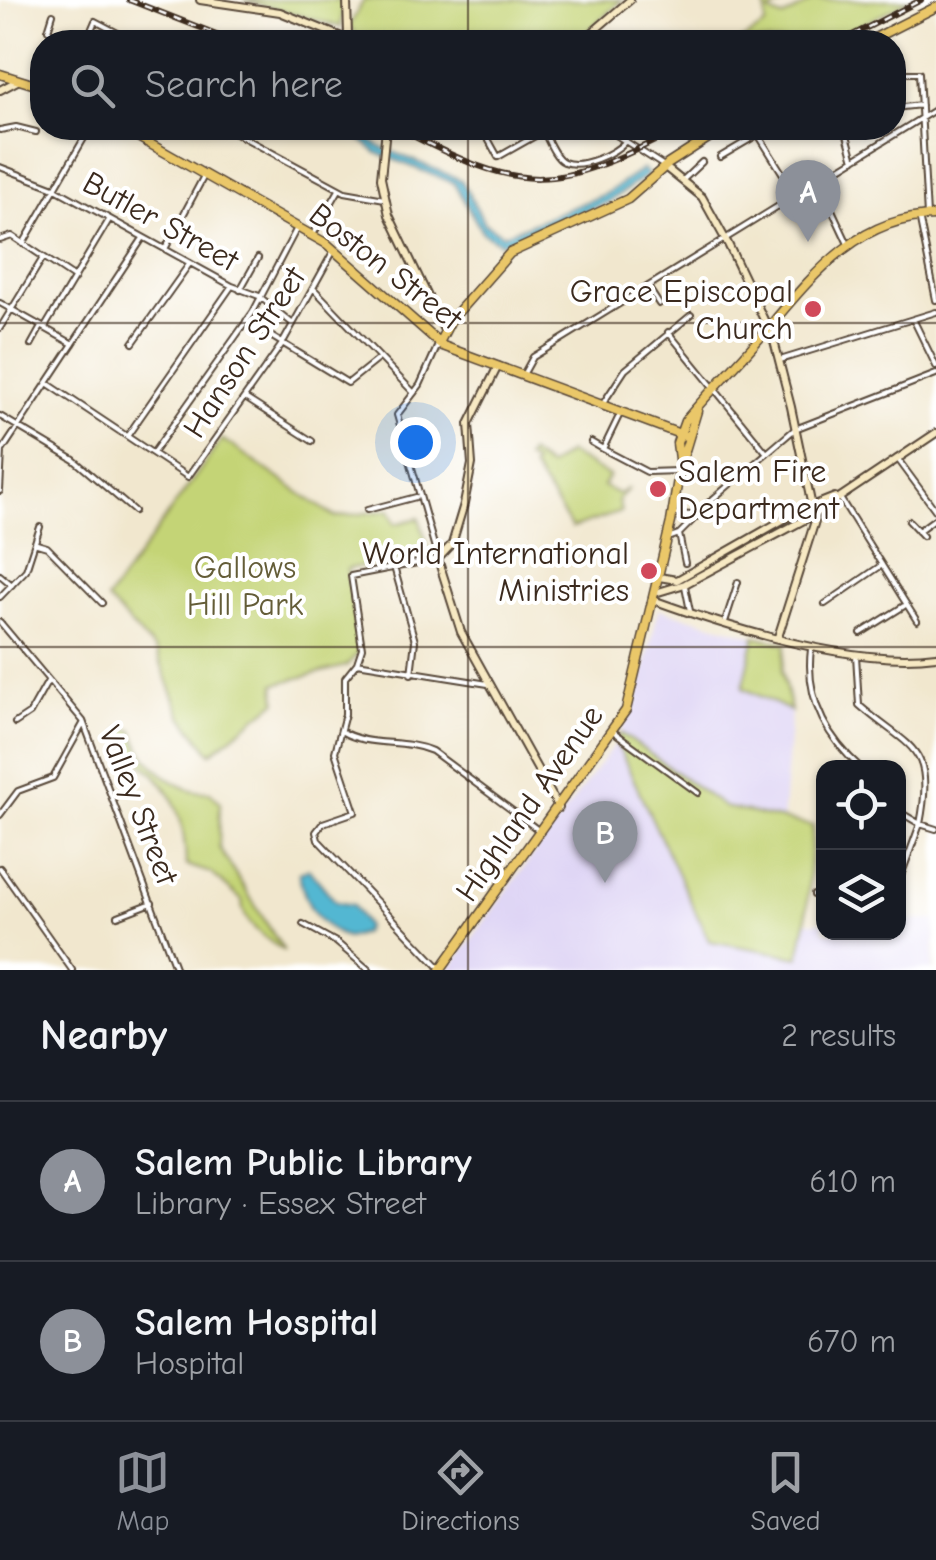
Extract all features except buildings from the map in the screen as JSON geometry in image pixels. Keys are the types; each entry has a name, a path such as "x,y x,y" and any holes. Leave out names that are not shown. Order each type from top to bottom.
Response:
{"main road":[{"path":"891,30 936,7"},
{"path":"0,74 30,82"},
{"name":"Boston Street","path":"144,140 334,250 439,343 684,436"},
{"path":"439,343 444,330 510,252 626,200 665,166 705,140"},
{"path":"684,436 697,411 768,328 848,244 876,228 927,216"},
{"name":"Highland Avenue","path":"440,969 614,732 630,700 673,514 684,436"}],"street":[{"path":"200,0 280,12 327,30"},
{"path":"347,0 350,30"},
{"path":"596,30 630,0"},
{"path":"50,30 53,14"},
{"path":"88,18 112,30"},
{"path":"92,30 96,22"},
{"path":"906,73 920,73 927,216 936,300"},
{"path":"0,90 19,80"},
{"path":"906,106 921,104"},
{"path":"906,128 936,110"},
{"path":"0,130 16,127 30,130"},
{"path":"23,244 83,140"},
{"path":"247,140 339,190 384,199"},
{"path":"385,140 384,199 397,237 444,330"},
{"path":"489,140 498,157 525,140"},
{"path":"549,140 559,158 568,163 598,158 626,142"},
{"path":"623,140 684,179 702,197 780,360 815,514 778,637"},
{"path":"720,157 749,140"},
{"path":"763,140 796,196"},
{"path":"848,140 854,160"},
{"path":"524,375 533,358 886,140"},
{"path":"684,179 702,162"},
{"name":"Butler Street","path":"0,167 56,188 232,286 259,296 294,324"},
{"path":"165,250 205,174"},
{"path":"819,182 848,244"},
{"path":"312,235 339,190"},
{"path":"31,345 110,219"},
{"path":"48,382 153,453 246,322 298,226"},
{"path":"0,240 5,235 23,244 74,278"},
{"path":"0,492 1,454 16,427 143,238"},
{"name":"Hanson Street","path":"153,453 188,478 282,344 334,250"},
{"path":"0,328 43,258"},
{"path":"240,290 258,258"},
{"path":"133,343 190,263"},
{"path":"128,435 232,286"},
{"path":"648,287 659,304"},
{"path":"313,288 414,393"},
{"path":"0,303 73,344"},
{"path":"780,360 936,312"},
{"path":"602,407 624,370 691,315"},
{"path":"913,319 936,366"},
{"path":"246,322 348,383 378,359"},
{"path":"668,332 768,454"},
{"path":"439,343 414,393 397,415 418,497 461,632 558,808"},
{"path":"440,969 318,840 316,832 324,824 356,812 336,758 345,678 357,663 362,648 351,576 438,560 452,544 471,468 468,424 498,366"},
{"path":"668,538 679,534 796,429 936,374"},
{"path":"245,398 312,441"},
{"path":"603,449 620,414"},
{"path":"0,416 74,460 134,511"},
{"path":"659,577 673,582 685,580 815,514 936,432"},
{"path":"591,442 647,472 679,469"},
{"path":"898,458 936,514 918,531"},
{"path":"654,597 814,504 839,496"},
{"path":"839,496 917,621"},
{"path":"368,510 418,497"},
{"path":"673,514 688,516 702,510"},
{"path":"909,521 923,536"},
{"path":"0,597 26,570 40,527"},
{"path":"679,534 685,563"},
{"path":"37,544 47,547 102,603"},
{"path":"825,604 882,565"},
{"path":"394,566 415,641 411,674"},
{"path":"0,575 12,585"},
{"path":"685,580 690,612"},
{"path":"725,622 738,582"},
{"path":"654,597 690,612 856,655 895,661 936,656"},
{"path":"861,633 906,605"},
{"name":"Valley Street","path":"0,622 83,721 176,970"},
{"path":"812,644 809,672 818,714 853,760"},
{"path":"856,655 859,705 918,746 926,757 931,785 906,862"},
{"path":"357,663 473,685 490,683"},
{"path":"15,723 30,712 49,680"},
{"path":"1,811 18,792 54,778 83,721"},
{"path":"341,731 362,740 427,749 542,832"},
{"path":"614,732 698,794"},
{"path":"906,816 936,829"},
{"path":"0,868 72,970"},
{"path":"118,916 152,903"},
{"path":"303,924 336,942 369,970"}],"shaded area":[{"path":"659,609 755,636 743,688 791,711 782,823 724,807 621,733 638,696"},
{"path":"616,742 705,806 799,957 806,922 816,922 816,940 906,940 906,921 936,920 933,970 449,970"}],"green space":[{"path":"244,0 342,0 341,27"},
{"path":"364,0 622,0 589,30 352,30 349,26"},
{"path":"760,0 792,0 769,12 782,18 815,0 910,0 851,30 758,30 766,25 766,8"},
{"name":"Gallows Hill Park","path":"222,439 335,517 390,510 395,524 419,518 430,553 347,569 359,652 346,666 275,684 277,701 211,753 181,715 156,651 107,600"},
{"path":"529,453 548,467 568,453 609,476 603,486 619,494 629,488 618,500 621,512 572,528 532,468 534,463 526,459"},
{"path":"755,636 786,644 782,671 791,711 743,688"},
{"path":"122,728 133,730 144,753 162,774 186,788 210,792 220,802 219,848 284,951 250,923 242,900 211,873 186,865 176,805 155,775 127,747 119,735"},
{"path":"621,733 724,807 813,826 806,922 799,957 709,941 616,742"}],"water":[{"path":"361,140 371,140 461,180 485,224 503,235 606,194 643,169 648,174 610,201 501,243 483,233 454,183 377,153"},
{"path":"309,869 336,902 353,905 366,926 363,933 347,938 321,921 301,884 299,873"}],"railway":[{"path":"129,0 206,30"},
{"path":"862,30 921,0"},
{"path":"421,140 477,166 539,178 568,175 600,165 657,140"}],"place":[{"name":"Salem Public Library","path":"808,242"},
{"name":"Grace Episcopal Church","path":"813,309"},
{"name":"Salem Fire Department","path":"658,489"},
{"name":"World International Ministries","path":"649,571"},
{"name":"Salem Hospital","path":"605,883"}]}
